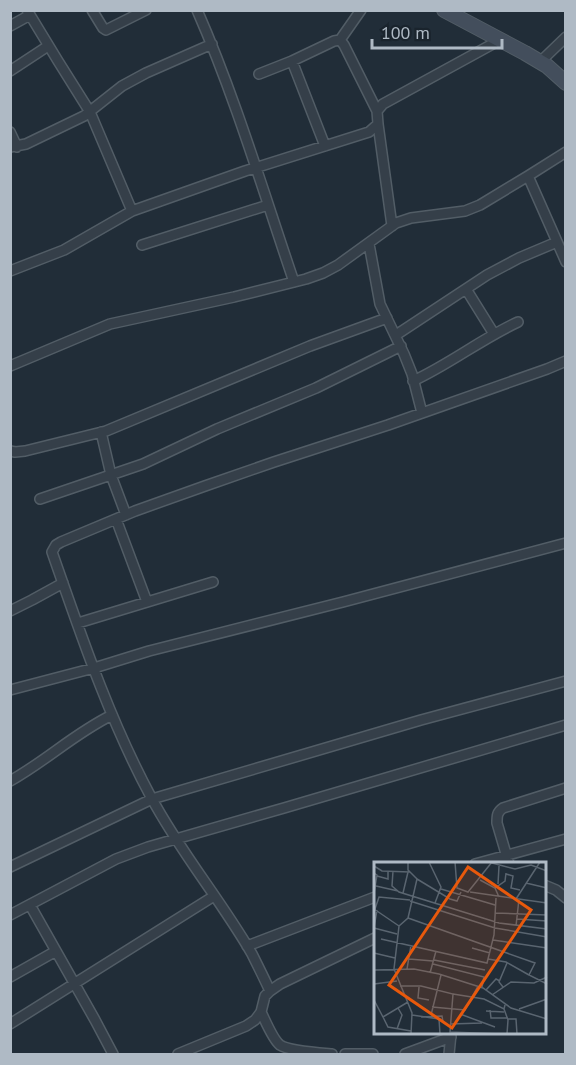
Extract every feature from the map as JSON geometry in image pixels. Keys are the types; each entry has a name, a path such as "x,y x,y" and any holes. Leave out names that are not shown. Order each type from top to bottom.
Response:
{"street":[{"path":"92,10 106,30 146,10"},
{"path":"197,10 238,115 294,282"},
{"path":"259,74 340,40 361,10"},
{"path":"444,10 540,62 566,82"},
{"path":"10,26 28,13 90,112 132,211"},
{"path":"540,62 566,37"},
{"path":"340,40 377,111 392,226"},
{"path":"377,111 383,104 500,40"},
{"path":"10,132 14,147 26,144 84,116 122,86 146,73 212,45"},
{"path":"10,71 48,46"},
{"path":"292,61 325,146"},
{"path":"10,271 64,250 132,211 369,132 378,124"},
{"path":"10,366 111,324 294,282 322,273 338,265 396,223 411,218 473,208 566,152"},
{"path":"528,176 566,262"},
{"path":"142,245 268,205"},
{"path":"396,336 487,275 557,242"},
{"path":"369,244 380,304 400,346 422,413"},
{"path":"466,289 494,334"},
{"path":"10,451 15,453 25,451 126,424 310,346 387,318"},
{"path":"413,381 518,322"},
{"path":"40,499 142,464 217,429 316,388 400,346"},
{"path":"270,991 247,946 152,799 128,752 94,668 52,552 56,545 126,515 566,361"},
{"path":"101,432 111,475 126,515"},
{"path":"116,519 147,602"},
{"path":"10,690 149,651 566,543"},
{"path":"78,623 213,582"},
{"path":"10,610 63,583"},
{"path":"10,867 152,799 421,720 566,681"},
{"path":"10,781 72,738 112,715"},
{"path":"10,915 116,859 148,847 566,725"},
{"path":"507,860 497,823 498,811 566,788"},
{"path":"491,862 507,860 566,839"},
{"path":"546,886 566,898"},
{"path":"10,1024 214,896"},
{"path":"247,946 374,897"},
{"path":"30,905 113,1054"},
{"path":"178,1054 246,1026 261,1012 265,996 280,984 374,938"},
{"path":"10,977 56,951"},
{"path":"261,1012 280,1044 320,1054 332,1054"},
{"path":"405,1054 451,1035 449,1054"},
{"path":"345,1054 373,1054"}]}
